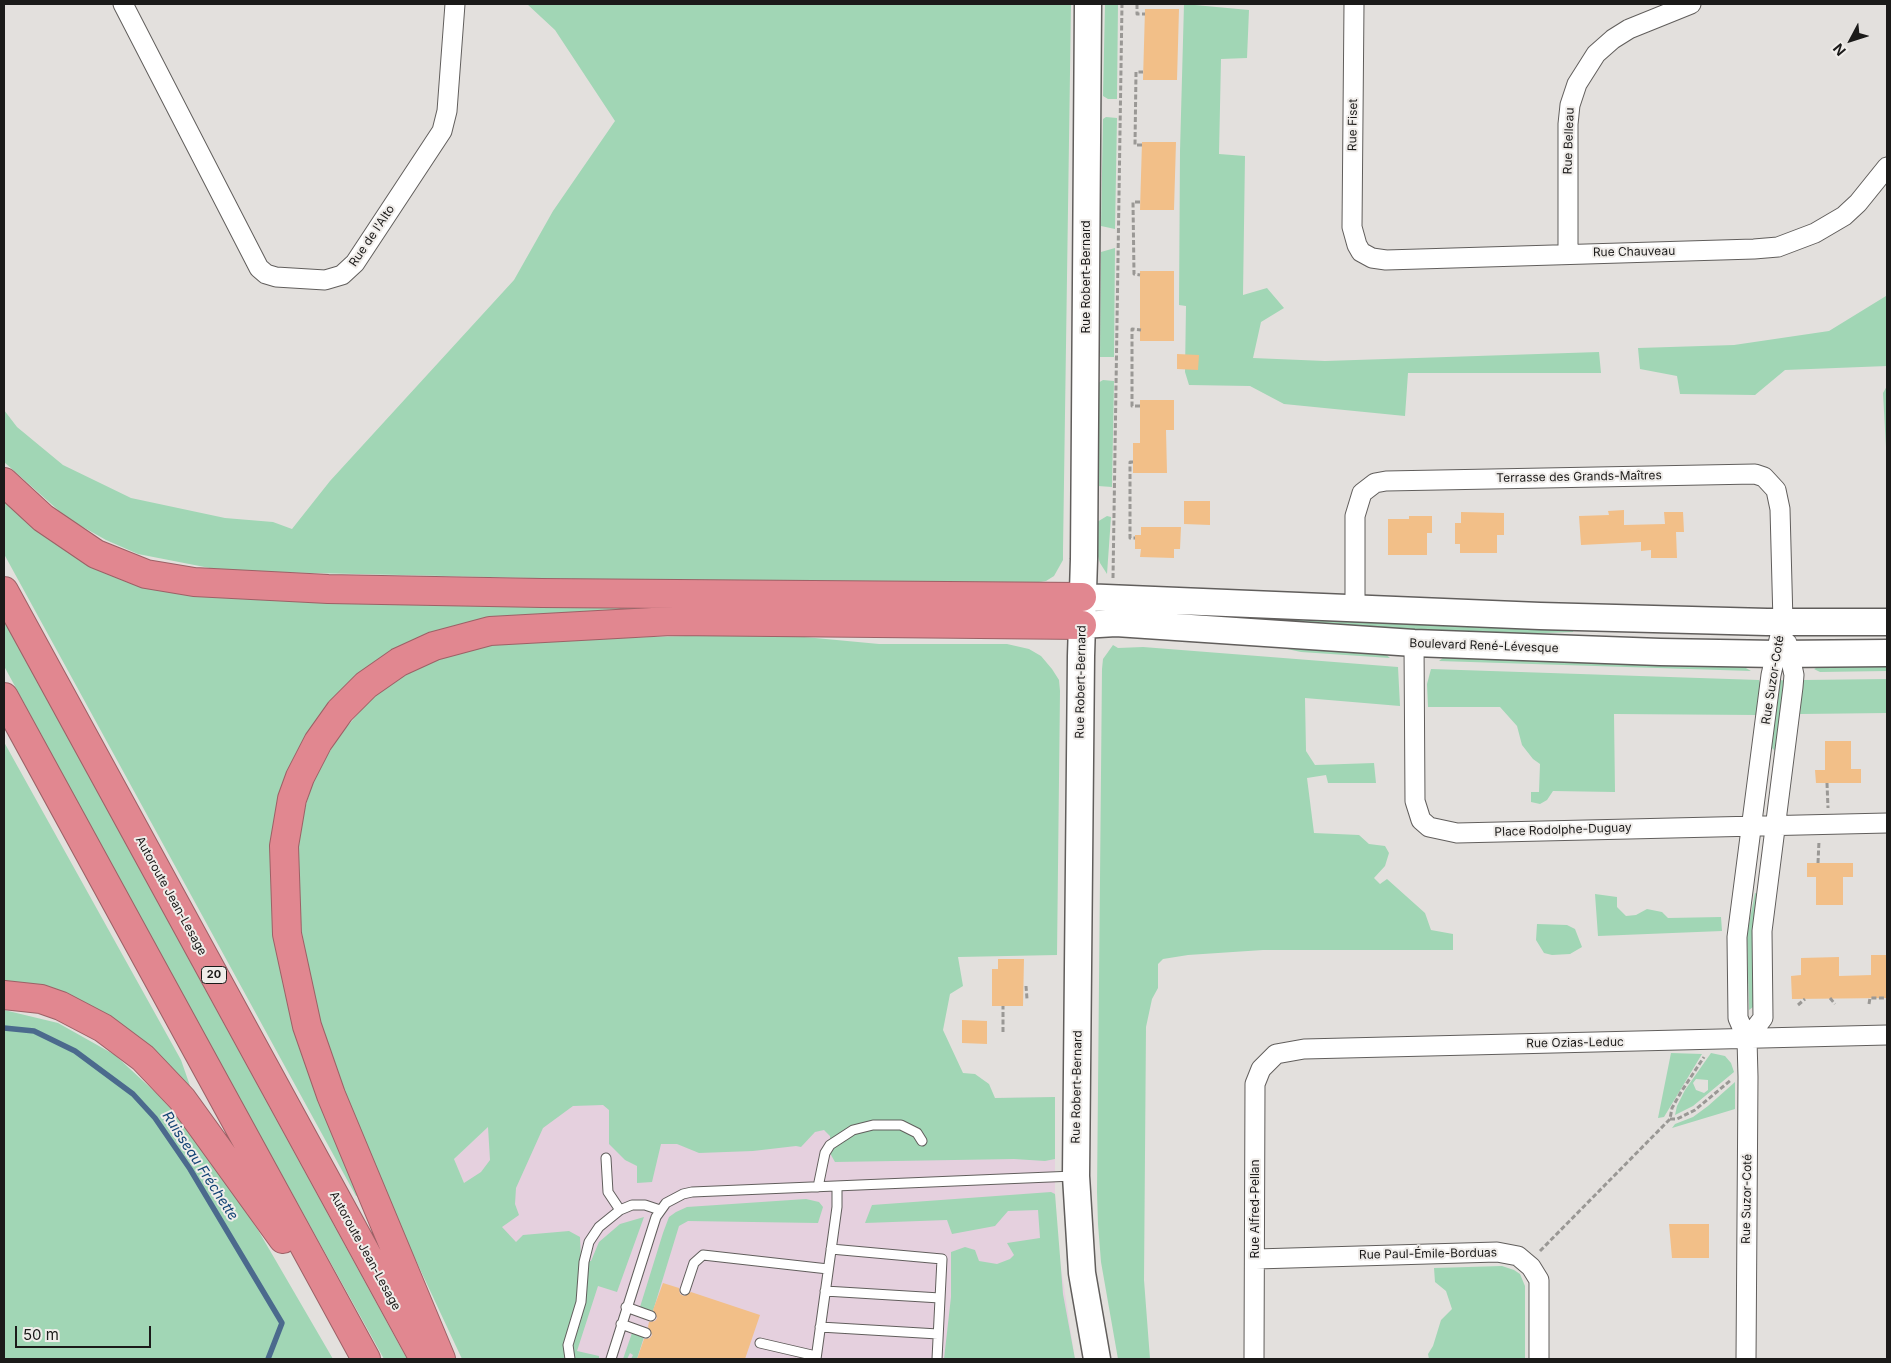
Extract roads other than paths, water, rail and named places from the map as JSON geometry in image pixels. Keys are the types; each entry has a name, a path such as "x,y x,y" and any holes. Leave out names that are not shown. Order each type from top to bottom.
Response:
{"highway":[{"path":"4,482 43,518 96,554 146,574 194,582 328,589 542,594 1082,597"},
{"name":"Autoroute Jean-Lesage","path":"4,590 424,1359"},
{"path":"442,1359 330,1095 307,1026 291,959 283,872 287,825 292,798 307,762 318,742 340,712 381,673 415,654 442,643 490,632 671,621 1082,625"},
{"path":"4,697 366,1359"},
{"path":"4,995 41,999 61,1006 103,1028 143,1058 193,1113 350,1331"}],"main road":[{"name":"Rue Robert-Bernard","path":"1088,4 1076,1176 1082,1273 1097,1359"},
{"path":"1082,597 1540,616 1783,622 1887,622"},
{"name":"Boulevard René-Lévesque","path":"1082,625 1116,623 1414,643 1783,654 1887,653"}],"street":[{"name":"Rue de l'Alto","path":"123,4 258,268 266,274 276,277 325,280 342,275 355,263 442,131 447,111 455,4"},
{"name":"Rue Fiset","path":"1354,4 1352,222 1357,245"},
{"name":"Rue Belleau","path":"1568,254 1568,124 1570,105 1577,84 1596,54 1613,38 1629,29 1690,4"},
{"name":"Rue Chauveau","path":"1357,245 1366,255 1386,260 1778,247 1815,233 1844,216 1858,203 1887,167"},
{"name":"Terrasse des Grands-Maîtres","path":"1355,608 1355,516 1362,493 1375,483 1386,481 1755,474 1770,482 1779,498 1783,622"},
{"name":"Rue Suzor-Coté","path":"1747,1039 1762,1018 1762,931 1794,676 1783,654 1783,622"},
{"name":"Place Rodolphe-Duguay","path":"1414,643 1415,801 1421,820 1429,827 1457,833 1887,823"},
{"name":"Rue Suzor-Coté","path":"1746,1359 1747,1039 1738,1018 1738,937 1771,675 1783,654"},
{"path":"1762,758 1784,760"},
{"path":"1746,882 1767,885"},
{"name":"Rue Ozias-Leduc","path":"1266,1061 1283,1051 1304,1050 1887,1035"},
{"name":"Rue Alfred-Pellan","path":"1254,1359 1256,1259 1255,1084 1266,1061"},
{"name":"Rue Paul-Émile-Borduas","path":"1256,1259 1497,1252 1518,1256 1531,1267 1538,1280 1539,1359"}],"lane":[{"path":"818,1187 825,1153 830,1145 853,1130 873,1125 901,1125 916,1133 922,1141"},
{"path":"606,1158 608,1192 620,1210"},
{"path":"611,1359 626,1307 660,1210 674,1198 692,1192 1076,1176"},
{"path":"760,1342 816,1358 837,1206 837,1186"},
{"path":"570,1359 568,1345 581,1302 584,1262 589,1242 600,1227 620,1210 632,1205 645,1205 660,1210"},
{"path":"831,1249 942,1259 937,1359"},
{"path":"684,1290 694,1263 703,1255 828,1269"},
{"path":"825,1291 940,1298"},
{"path":"626,1307 651,1316"},
{"path":"621,1324 646,1333"},
{"path":"820,1327 938,1334"}],"waterway":[{"name":"Ruisseau Fréchette","path":"4,1028 34,1031 75,1051 133,1094 155,1118 190,1169 282,1323 268,1359"}]}
